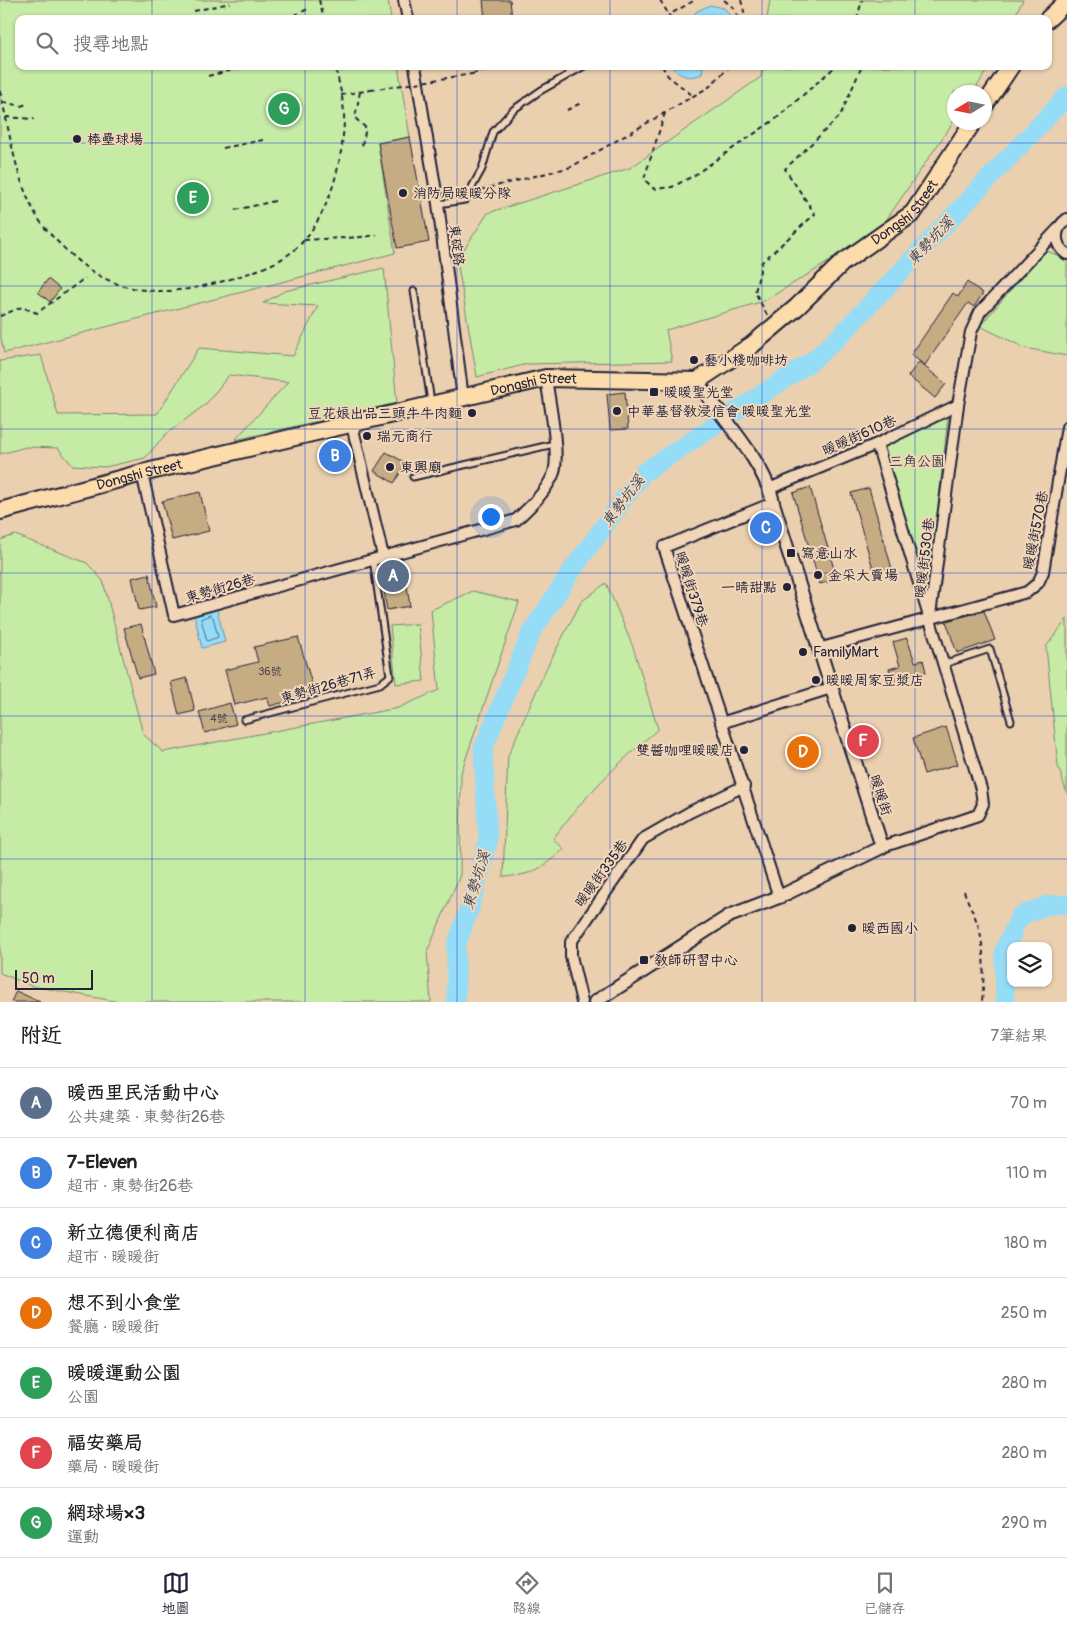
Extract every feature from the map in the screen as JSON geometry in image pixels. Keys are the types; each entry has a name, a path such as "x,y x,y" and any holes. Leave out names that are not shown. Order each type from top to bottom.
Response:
{"main road":[{"path":"1052,15 1067,1"},
{"path":"992,94 1008,70"},
{"name":"Dongshi Street","path":"0,511 142,474 546,378 701,387 797,307 842,263 913,213 969,130"}],"street":[{"path":"404,0 407,15"},
{"name":"東碇路","path":"416,70 438,204 463,398"},
{"name":"暖暖街530巷","path":"882,847 978,815 983,804 981,789 930,619 958,405 971,332 980,312 1067,219"},
{"path":"1058,229 1057,242 1067,254"},
{"name":"東勢街26巷","path":"142,474 174,615 516,520 542,493 554,475 557,461 546,378"},
{"name":"暖暖街","path":"701,387 744,445 770,488 818,649 882,847"},
{"name":"暖暖街610巷","path":"770,488 877,444 958,405"},
{"path":"352,425 378,557"},
{"name":"暖暖街570巷","path":"818,649 1026,592 1038,584 1043,572 1067,428"},
{"path":"877,444 930,619"},
{"name":"暖暖街379巷","path":"773,503 664,547 779,896"},
{"path":"721,723 831,688"},
{"name":"暖暖街335巷","path":"582,1002 571,956 571,942 642,839 690,812 744,786"},
{"path":"595,1002 729,916 779,896 882,847"}],"lane":[{"path":"438,204 465,200 482,169 493,132 513,110 576,70"},
{"path":"414,291 431,405"},
{"path":"413,477 554,444"},
{"name":"東勢街26巷71弄","path":"244,720 380,684 390,676 378,557"},
{"path":"944,664 990,648 1011,720"}],"path":[{"path":"319,0 323,15"},
{"path":"660,0 669,15 695,0"},
{"path":"724,0 734,8 737,15"},
{"path":"741,0 745,15"},
{"path":"858,15 862,0"},
{"path":"194,11 230,3"},
{"path":"295,15 308,9"},
{"path":"208,76 233,70"},
{"path":"0,91 23,187 38,218 56,240 84,267 112,282 148,292 178,292 271,266 304,240 318,220 336,180 344,121 336,70"},
{"path":"341,95 472,74 485,70"},
{"path":"664,70 668,76 692,95"},
{"path":"470,193 571,167 665,113 692,95 709,87 726,70"},
{"path":"665,113 644,179 654,189 672,187 693,176 777,118 831,70"},
{"path":"770,328 765,310 755,292 762,262 815,214 785,169 840,116 860,70"},
{"path":"360,92 355,118 366,128 362,146"},
{"path":"3,102 21,106 27,104"},
{"path":"566,110 584,102"},
{"path":"6,117 34,119"},
{"path":"223,148 263,140"},
{"path":"235,210 275,201"},
{"path":"304,240 348,237 356,239 377,234"},
{"path":"0,316 22,308 37,313 85,278"},
{"path":"964,891 978,926 981,941 984,968 982,1002"}],"green space":[{"path":"0,0 388,0 390,15 15,15 15,70 399,70 410,137 378,143 395,253 4,353 0,333"},
{"path":"770,0 1023,0 1015,15 768,15"},
{"path":"762,70 987,70 978,85 947,85 948,130 878,232 764,301 666,330 672,361 527,364 477,377 457,260 488,213 630,168 761,77"},
{"path":"1047,251 1067,259 1067,356 1025,348 980,326 1042,253"},
{"path":"384,268 397,403 235,440 288,382 229,375 206,404 165,435 145,458 105,467 72,465 58,448 26,447 0,454 0,361 41,355 58,415 157,414 199,348 293,356 318,306 263,303 285,291"},
{"name":"三角公園","path":"948,417 928,596 884,446"},
{"path":"15,535 87,563 103,581 143,734 163,752 398,708 439,690 431,610 473,591 519,602 461,773 460,875 427,952 431,1002 120,1002 32,986 0,973 0,540"},
{"path":"606,583 633,647 658,729 602,781 564,824 553,839 564,849 549,862 530,873 503,877 508,756 546,669 581,602"},
{"path":"1067,619 1067,794 1058,766 1046,647"},
{"path":"418,624 424,681 396,684 390,626"}],"water":[{"path":"710,5 724,8 730,15 694,15 697,11"},
{"path":"675,70 702,70 702,74 693,76 685,76"},
{"path":"217,609 225,642 202,648 194,614"}],"building":[{"path":"483,0 510,0 512,15 485,15"},
{"name":"消防局暖暖分隊","path":"410,137 429,242 397,248 378,143"},
{"path":"48,279 60,289 50,302 38,292"},
{"path":"967,282 983,293 974,307 968,303 925,365 911,355 953,293 958,297"},
{"path":"919,362 946,384 935,398 908,376"},
{"name":"中華基督教浸信會 暖暖聖光堂","path":"625,392 628,429 610,430 607,394"},
{"name":"東興廟","path":"386,452 406,463 394,483 374,471"},
{"path":"810,487 837,579 820,584 793,493"},
{"path":"869,488 892,569 875,575 851,493"},
{"path":"200,492 209,531 172,540 162,501"},
{"path":"403,560 410,606 387,610 380,565"},
{"path":"149,574 156,607 139,610 132,578"},
{"path":"984,611 995,640 957,653 946,621"},
{"path":"141,624 154,674 138,678 124,628"},
{"path":"298,637 315,694 270,706 267,697 234,705 225,670 258,662 254,647"},
{"path":"907,638 915,662 923,660 926,672 893,681 889,669 900,666 893,642"},
{"path":"187,678 195,711 179,715 171,682"},
{"path":"230,703 236,724 205,733 199,712"},
{"path":"946,727 958,764 924,774 913,738"},
{"path":"16,991 40,1002 11,1002"}],"waterway":[{"name":"東勢坑溪","path":"456,1002 456,946 469,910 488,841 483,749 531,633 575,566 643,473 812,361 838,338 1067,96"},
{"path":"1005,1002 1004,951 1020,916 1048,905 1067,904"}],"place":[{"name":"網球場×3","path":"284,109"},
{"name":"棒壘球場","path":"77,139"},
{"name":"消防局暖暖分隊","path":"403,193"},
{"name":"暖暖運動公園","path":"193,198"},
{"name":"藝小棧咖啡坊","path":"694,360"},
{"name":"暖暖聖光堂","path":"654,392"},
{"name":"中華基督教浸信會 暖暖聖光堂","path":"617,411"},
{"name":"豆花娘出品三頭牛牛肉麵","path":"472,413"},
{"name":"瑞元商行","path":"367,436"},
{"name":"7-Eleven","path":"335,456"},
{"name":"東興廟","path":"390,467"},
{"name":"新立德便利商店","path":"766,528"},
{"name":"寫意山水","path":"791,553"},
{"name":"金采大賣場","path":"818,575"},
{"name":"暖西里民活動中心","path":"393,576"},
{"name":"一晴甜點","path":"787,587"},
{"name":"FamilyMart","path":"803,652"},
{"name":"暖暖周家豆漿店","path":"816,680"},
{"name":"福安藥局","path":"863,741"},
{"name":"雙醬咖哩暖暖店","path":"744,750"},
{"name":"想不到小食堂","path":"803,752"},
{"name":"暖西國小","path":"852,928"},
{"name":"教師研習中心","path":"644,960"}]}
